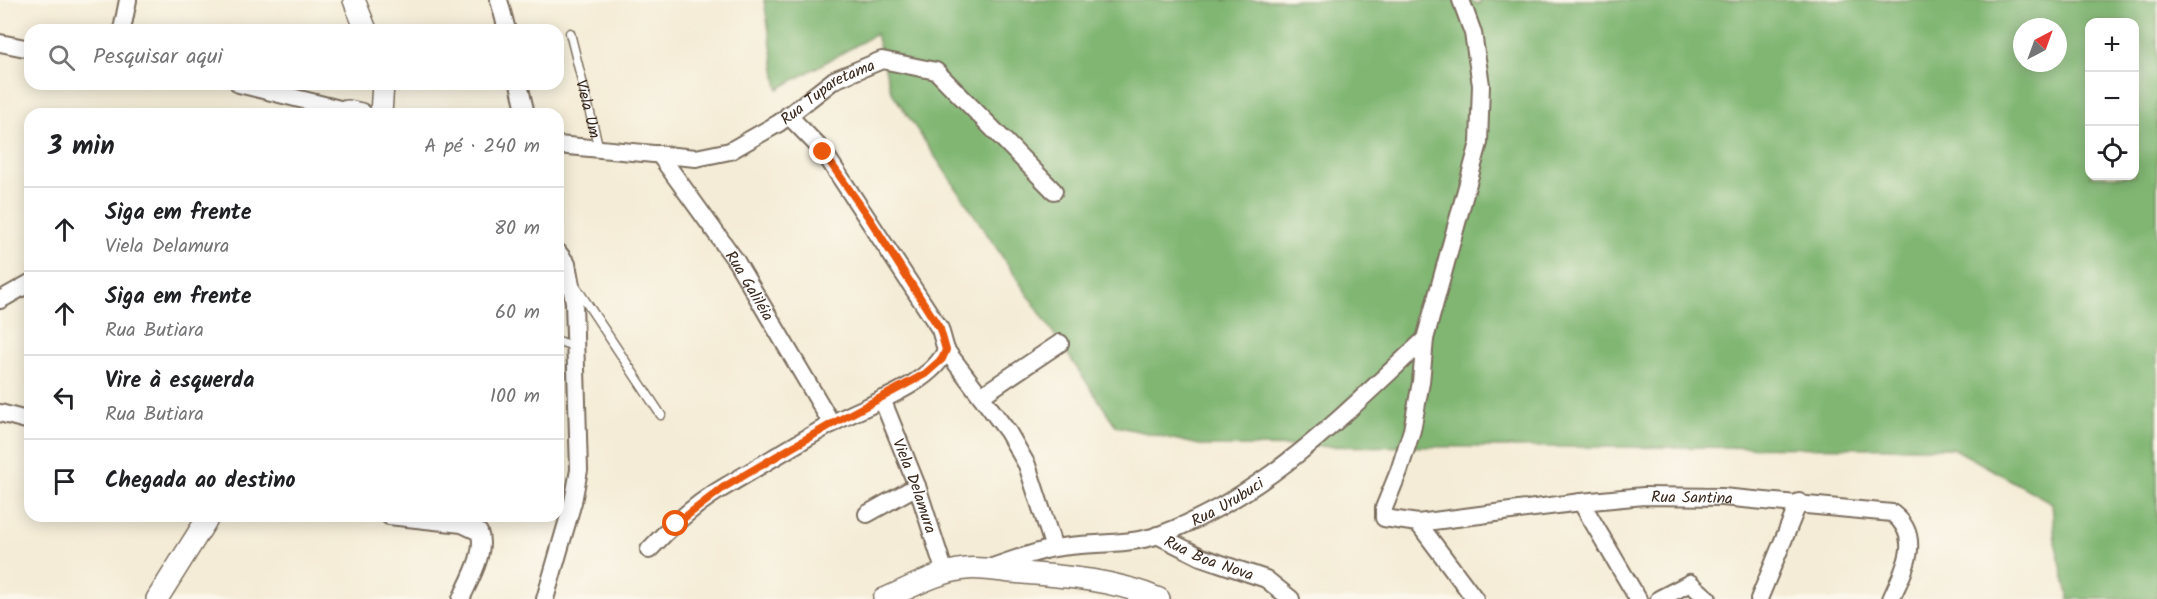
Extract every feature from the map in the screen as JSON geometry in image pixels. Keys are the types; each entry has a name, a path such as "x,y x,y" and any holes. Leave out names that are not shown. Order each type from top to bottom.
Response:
{"street":[{"path":"123,24 128,0"},
{"path":"354,0 364,24"},
{"path":"500,0 506,24"},
{"path":"1425,339 1479,143 1481,85 1473,33 1461,0"},
{"path":"0,43 24,48"},
{"name":"Rua Tuparetama","path":"564,146 696,158 714,156 730,151 788,115 834,80 882,60 936,71 1054,192"},
{"path":"262,90 332,108"},
{"path":"381,108 383,90"},
{"path":"520,90 525,108"},
{"path":"788,115 823,152 869,218 940,329 946,350 1008,432 1027,465 1054,548"},
{"name":"Rua Galiléia","path":"659,154 736,261 832,424"},
{"path":"545,599 573,502 579,470 566,343 574,302 571,278 564,260"},
{"path":"0,300 24,286"},
{"name":"Rua Santina","path":"1425,339 1421,382 1412,430 1400,471 1384,508 1384,518 1418,523 1644,496 1700,496 1799,502 1892,513 1900,519 1910,533 1909,553 1891,599"},
{"name":"Rua Urubuci","path":"983,570 1054,548 1157,536 1212,512 1292,460 1331,428 1425,339"},
{"path":"981,396 1060,343"},
{"path":"649,550 676,524 724,487 932,369 946,350"},
{"name":"Viela Delamura","path":"882,399 917,486 945,573"},
{"path":"0,413 24,419"},
{"path":"867,514 917,486"},
{"path":"1581,502 1638,599"},
{"path":"1759,599 1799,502"},
{"path":"157,599 205,522"},
{"path":"444,522 462,524 479,532 482,539 481,549 461,599"},
{"path":"1418,523 1475,599"},
{"name":"Rua Boa Nova","path":"1157,536 1201,556 1266,579 1291,599"},
{"path":"884,599 945,573 968,568 1051,574 1095,581 1142,591 1159,599"},
{"path":"1659,599 1690,583 1708,599"}],"lane":[{"name":"Viela Um","path":"570,33 600,149"},
{"path":"571,278 661,415"}],"green space":[{"path":"764,0 1467,0 1480,4 1480,0 2157,0 2157,599 2069,599 2055,542 2052,503 1953,448 1204,446 1116,426 891,91 876,34 778,89"}],"route":[{"path":"676,524 724,487 832,424 905,387 932,369 942,359 946,350 940,329 869,218 823,152"}]}
